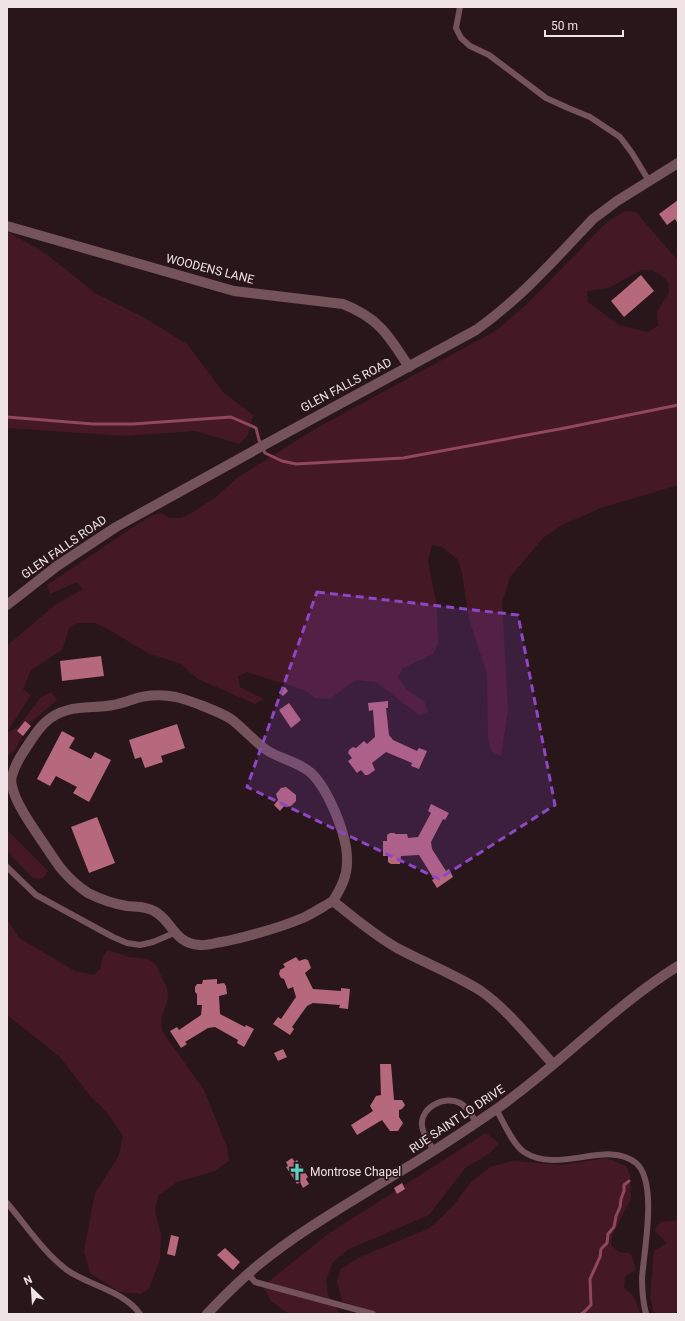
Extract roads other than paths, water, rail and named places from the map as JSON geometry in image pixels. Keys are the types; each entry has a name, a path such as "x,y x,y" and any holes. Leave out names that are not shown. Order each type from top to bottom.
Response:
{"street":[{"name":"GLEN FALLS ROAD","path":"7,605 57,566 116,527 287,432 476,330 497,316 519,296 593,219 617,201 678,163"},
{"name":"WOODENS LANE","path":"7,226 234,291 343,304 369,316 380,326 409,367"},
{"path":"147,696 176,697 216,712 230,719 266,750 280,758 308,770 317,779 331,802 346,844 348,860 346,875 342,886 333,901 305,916 271,930 203,945 191,944 174,933 157,912 145,907 114,903 89,893 76,884 62,870 31,824 17,800 12,788 11,776 16,763 38,729 46,721 66,710 116,705 147,696"},
{"path":"333,901 358,921 396,947 482,992 499,1006 554,1064"},
{"name":"RUE SAINT LO DRIVE","path":"207,1314 231,1289 284,1245 309,1227 434,1151 496,1109 524,1089 630,999 661,976 678,966"}],"lane":[{"path":"460,7 456,28 461,38 470,46 489,55 546,98 590,117 620,137 632,153 649,181"},
{"path":"7,867 36,895 113,937 127,943 140,945 153,942 174,933"},
{"path":"434,1151 425,1136 422,1127 424,1115 432,1106 443,1101 459,1102 466,1107 476,1122"},
{"path":"496,1109 516,1142 524,1152 537,1158 555,1161 606,1154 621,1155 638,1164 644,1173 649,1199 642,1279 643,1301 646,1314"},
{"path":"7,1203 54,1258 68,1270 122,1299 140,1314"},
{"path":"248,1274 254,1282 373,1314"}],"waterway":[{"path":"7,417 93,424 133,424 231,417 256,428 259,440 265,453 282,461 296,464 403,458 678,405"},
{"path":"581,1314 591,1305 590,1279 600,1257 601,1249 607,1243 608,1234 614,1227 624,1191 624,1185 629,1181"}],"place":[{"name":"Montrose Chapel","path":"297,1172"}]}
